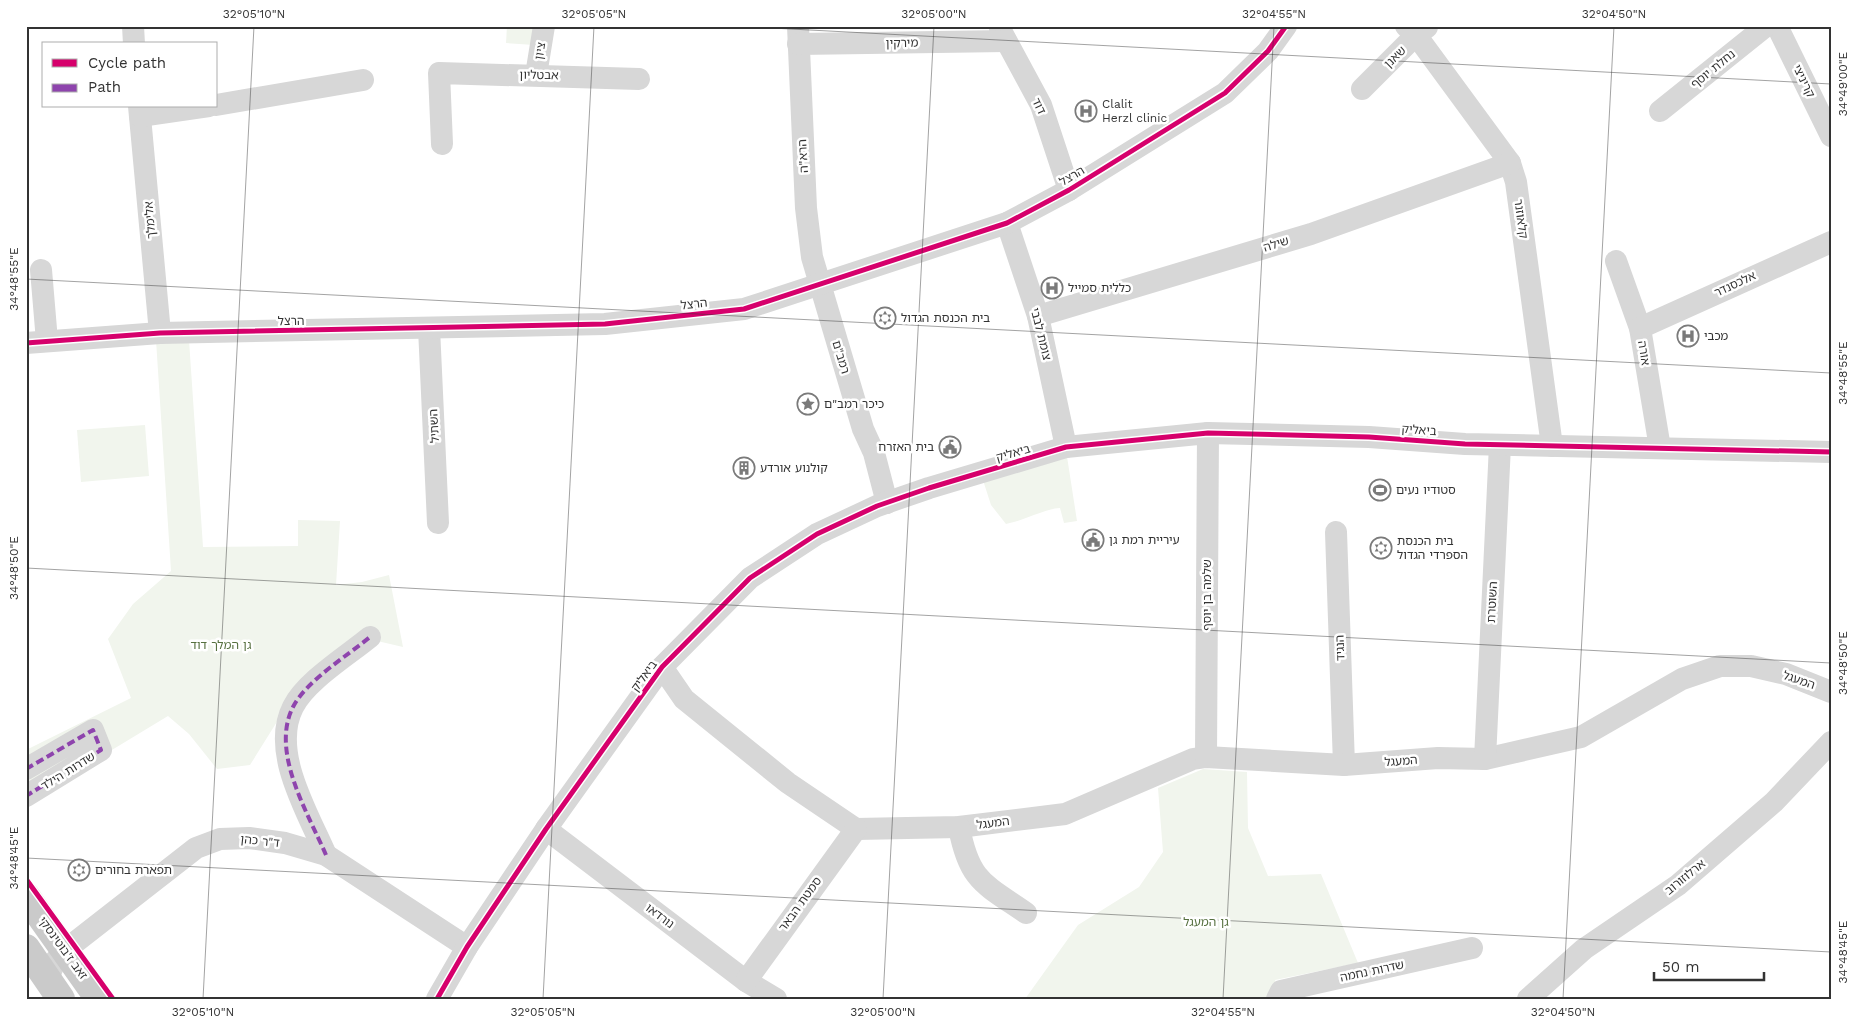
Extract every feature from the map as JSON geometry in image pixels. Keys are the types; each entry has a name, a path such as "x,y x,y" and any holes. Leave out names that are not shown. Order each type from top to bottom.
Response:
{"main road":[{"name":"זאב ז'בוטינסקי","path":"26,896 100,999"},
{"path":"26,948 54,989"}],"street":[{"path":"132,26 134,42"},
{"name":"ציון","path":"536,75 544,26"},
{"name":"הרצל","path":"41,270 37,342 160,333 605,324 744,308 1006,223 1070,190 1225,93 1268,51 1286,26"},
{"name":"נחלת יוסף","path":"1660,111 1766,26"},
{"name":"קריניצי","path":"1778,26 1831,136"},
{"name":"שאנן","path":"1362,89 1416,29"},
{"name":"קלאוזנר","path":"1416,29 1510,163 1516,182 1552,446"},
{"name":"דוד","path":"1002,34 1041,106 1070,190"},
{"name":"מירקין","path":"798,35 1002,34"},
{"name":"הרא\"ה","path":"798,35 806,208 812,257 819,285"},
{"name":"אבטליון","path":"442,144 438,73 639,79"},
{"path":"218,105 363,80"},
{"path":"140,111 181,108"},
{"name":"אלימלך","path":"140,111 160,333"},
{"name":"שילה","path":"1038,316 1311,234 1510,163"},
{"name":"צומת לבבי","path":"1006,223 1038,316 1066,447"},
{"name":"אלכסנדר","path":"1640,328 1831,242"},
{"path":"796,292 809,272 812,257"},
{"name":"אורה","path":"1616,261 1640,328 1660,448"},
{"name":"רמב\"ם","path":"819,285 863,429 865,456 882,504"},
{"name":"השתיל","path":"429,328 438,523"},
{"name":"ביאליק","path":"437,999 467,947 546,829 662,667 750,578 817,534 882,504 1066,447 1208,433 1369,436 1500,445 1831,452"},
{"name":"שלמה בן יוסף","path":"1206,757 1208,433"},
{"name":"השוטרת","path":"1485,760 1500,445"},
{"name":"הנגיד","path":"1336,532 1344,765"},
{"path":"326,855 291,776 285,730 293,706 312,684 370,637"},
{"name":"המעגל","path":"856,829 959,827 1065,814 1193,759 1206,757 1344,765 1438,758 1485,760 1581,737 1682,679 1720,666 1751,666 1786,674 1831,692"},
{"path":"662,667 684,699 788,783 856,829"},
{"name":"שדרות הילד","path":"26,769 93,730 101,750 26,796"},
{"name":"ארלוזורוב","path":"1528,999 1584,949 1678,885 1774,802 1831,742"},
{"name":"המעגל","path":"959,827 967,862 976,875 1026,913"},
{"name":"נורדאו","path":"546,829 746,981 776,999"},
{"name":"סמטת הבאר","path":"746,981 856,829"},
{"name":"ד\"ר כהן","path":"54,989 55,961 64,951 196,848 220,839 249,838 285,844 326,855 467,947"},
{"name":"שדרות נחמה","path":"1277,999 1281,991 1472,948"}],"green space":[{"path":"507,26 536,26 534,45 506,43"},
{"name":"גן המלך דוד","path":"156,340 189,340 203,547 298,546 298,520 340,521 336,585 362,582 389,575 403,647 356,636 305,677 250,765 217,769 189,734 168,716 26,802 26,750 131,698 108,639 133,604 171,571"},
{"path":"145,425 149,476 81,482 77,430"},
{"path":"1066,450 1077,521 1064,523 1060,508 1006,524 991,505 981,474"},
{"name":"גן המעגל","path":"1203,769 1247,772 1248,828 1268,876 1321,874 1358,963 1275,980 1280,999 1025,999 1078,925 1139,887 1163,852 1158,788"}],"marked path":[{"path":"326,855 294,782 286,743 287,725 293,707 307,688 328,669 370,637"},
{"path":"26,769 93,730 101,750 26,796"}],"cycle path":[{"path":"26,343 160,333 605,324 744,309 1007,223 1069,190 1225,93 1268,51 1286,26"},
{"path":"437,999 467,947 546,829 662,667 750,578 817,534 877,506 929,488 1066,447 1208,433 1369,437 1465,444 1831,452"},
{"path":"26,879 113,999"}],"place":[{"name":"Clalit Herzl clinic","path":"1086,111"},
{"name":"כללית סמייל","path":"1052,288"},
{"name":"בית הכנסת הגדול","path":"885,318"},
{"name":"מכבי","path":"1688,336"},
{"name":"כיכר רמב\"ם","path":"808,404"},
{"name":"בית האזרח","path":"950,447"},
{"name":"קולנוע אורדע","path":"744,468"},
{"name":"סטודיו נעים","path":"1380,490"},
{"name":"עיריית רמת גן","path":"1093,540"},
{"name":"בית הכנסת הספרדי הגדול","path":"1381,548"},
{"name":"תפארת בחורים","path":"79,870"}]}
